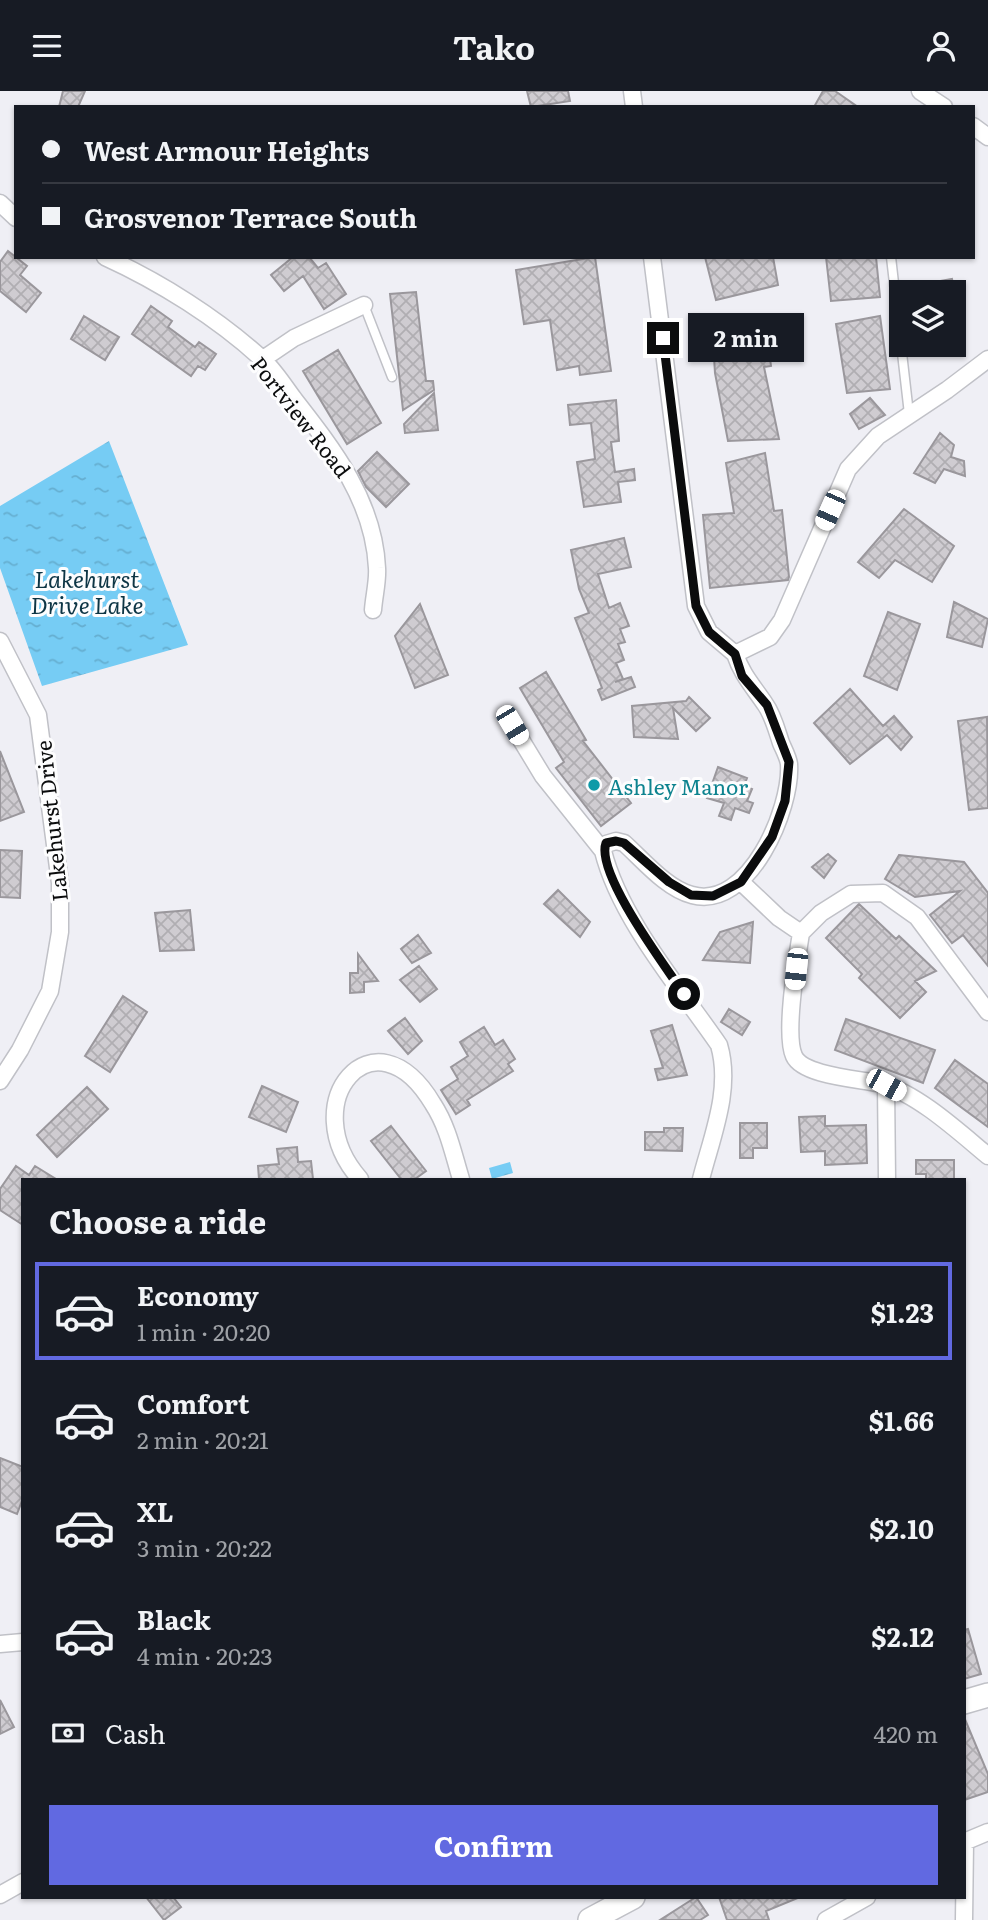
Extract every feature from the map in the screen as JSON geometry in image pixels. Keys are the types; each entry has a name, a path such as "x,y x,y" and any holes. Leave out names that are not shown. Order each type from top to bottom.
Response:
{"main road":[{"path":"966,1701 988,1695"},
{"path":"590,1920 629,1899"}],"street":[{"path":"920,91 941,105"},
{"path":"0,203 14,216"},
{"name":"Portview Road","path":"110,259 130,268 202,313 263,359 349,474 366,513 377,568 373,610"},
{"path":"603,851 606,843 624,843 669,882 691,895 713,896 741,882 772,837 785,801 789,762 767,705 742,676 735,654 709,632 696,606 652,259"},
{"path":"263,359 294,338 364,305"},
{"path":"735,654 770,637 782,619 848,470 878,436 988,359"},
{"name":"Lakehurst Drive","path":"0,641 38,715 60,883 60,932 50,991 20,1050 0,1081"},
{"path":"512,725 543,776 603,851 619,892 639,929 719,1045 725,1065 723,1090 701,1178"},
{"path":"741,882 779,918 801,933"},
{"path":"988,1012 917,917 883,893 851,894 821,912 801,933 791,1016 793,1055 807,1070 886,1085 943,1119 988,1156"},
{"path":"359,1178 348,1165 336,1138 334,1114 340,1087 360,1066 383,1060 402,1069 433,1104 447,1131 461,1178"},
{"path":"886,1085 887,1178"},
{"path":"0,1644 21,1642"},
{"path":"966,1842 988,1832"},
{"path":"0,1895 21,1883"},
{"path":"826,1920 863,1899"},
{"path":"964,1899 964,1920"}],"lane":[{"path":"891,259 909,414"},
{"path":"364,305 392,377"}],"water":[{"name":"Lakehurst Drive Lake","path":"109,441 188,645 42,686 0,568 0,506"},
{"path":"510,1162 513,1173 492,1178 489,1168"}],"building":[{"path":"63,91 85,91 79,105 60,105"},
{"path":"527,91 568,91 570,101 530,105"},
{"path":"823,91 835,91 855,105 815,105"},
{"path":"8,251 14,259 27,266 20,275 41,293 26,312 0,291 0,262"},
{"path":"291,259 311,259 318,268 326,263 346,294 324,309 303,276 284,291 271,275"},
{"path":"595,259 611,371 580,375 579,366 557,370 550,320 524,324 516,270"},
{"path":"706,259 773,259 778,285 716,300"},
{"path":"826,259 876,259 880,297 831,301"},
{"path":"416,292 426,381 433,381 434,390 403,410 390,294"},
{"path":"151,306 172,321 168,327 195,347 199,342 216,354 205,370 198,366 191,376 132,334"},
{"path":"764,315 771,366 764,367 779,439 728,441 715,373 712,325"},
{"path":"84,316 119,337 105,360 71,339"},
{"path":"880,316 890,389 847,393 836,324"},
{"path":"338,350 381,423 347,444 303,371"},
{"path":"434,393 438,430 405,433 404,424"},
{"path":"870,398 885,415 859,429 850,414"},
{"path":"616,400 619,441 611,442 615,472 634,469 635,480 618,482 621,502 584,507 577,462 595,459 591,423 570,425 568,405"},
{"path":"940,433 954,445 951,457 964,461 965,476 944,469 935,483 914,473"},
{"path":"377,452 409,484 386,507 366,487 358,471"},
{"path":"765,453 774,511 782,510 788,580 710,588 703,515 734,513 726,463"},
{"path":"904,509 954,546 932,582 895,560 879,578 858,562"},
{"path":"624,538 631,567 598,574 609,608 620,603 629,626 620,629 625,642 618,644 624,660 616,663 623,679 615,682 631,677 635,687 602,700 598,690 602,688 575,618 589,613 579,589 571,550"},
{"path":"954,602 988,619 982,647 947,637"},
{"path":"420,604 448,675 415,688 395,636"},
{"path":"888,612 920,624 897,690 864,676"},
{"path":"546,672 586,740 583,741 631,803 601,826 556,768 564,762 520,688"},
{"path":"850,689 883,726 894,716 912,737 901,750 887,735 850,764 814,723"},
{"path":"689,697 710,718 696,731 673,708 678,739 634,737 632,706 686,701"},
{"path":"987,717 988,808 969,810 958,721"},
{"path":"0,751 24,812 0,821"},
{"path":"718,767 747,778 744,786 752,789 747,801 753,803 749,813 735,808 731,820 719,816 724,803 707,798"},
{"path":"0,850 22,851 20,898 0,897"},
{"path":"828,854 836,861 824,878 812,867"},
{"path":"899,855 964,862 988,893 988,966 963,935 952,943 930,915 960,891 915,897 885,879"},
{"path":"558,890 590,922 580,937 544,904"},
{"path":"859,904 896,939 899,936 936,971 915,981 926,992 900,1018 859,978 862,974 826,938"},
{"path":"190,910 194,950 160,951 155,913"},
{"path":"753,922 750,963 703,960 720,932"},
{"path":"418,935 431,953 412,963 401,949"},
{"path":"358,954 378,981 364,982 364,992 350,993 350,973 358,973"},
{"path":"419,966 437,989 420,1002 400,980"},
{"path":"123,996 147,1012 110,1072 85,1056"},
{"path":"729,1009 750,1022 742,1035 721,1022"},
{"path":"405,1018 422,1041 408,1054 388,1031"},
{"path":"846,1019 935,1050 923,1083 835,1050"},
{"path":"672,1025 687,1075 658,1080 655,1069 663,1068 651,1031"},
{"path":"484,1027 495,1045 503,1040 515,1059 508,1064 513,1071 467,1100 470,1105 456,1114 441,1090 458,1079 451,1067 468,1056 460,1042"},
{"path":"955,1060 988,1084 988,1127 935,1088"},
{"path":"262,1086 298,1102 286,1132 249,1117"},
{"path":"87,1087 108,1109 57,1157 37,1135"},
{"path":"825,1116 825,1126 866,1125 867,1163 825,1165 825,1151 801,1152 799,1117"},
{"path":"740,1123 767,1123 767,1148 753,1148 753,1158 740,1158"},
{"path":"391,1126 426,1171 416,1178 400,1178 371,1141"},
{"path":"664,1128 683,1128 682,1151 645,1150 645,1132 664,1132"},
{"path":"297,1147 298,1162 311,1161 313,1178 259,1178 258,1166 279,1164 277,1149"},
{"path":"916,1160 954,1160 954,1178 926,1178 926,1174 916,1174"},
{"path":"16,1166 29,1175 35,1166 54,1178 21,1178 21,1224 0,1210 0,1189"},
{"path":"0,1458 21,1466 21,1503 17,1514 0,1507"},
{"path":"966,1630 981,1674 966,1678"},
{"path":"0,1700 14,1727 0,1734"},
{"path":"966,1722 988,1774 988,1792 966,1799"},
{"path":"148,1899 175,1899 181,1907 164,1920"},
{"path":"693,1899 697,1899 708,1915 700,1920 660,1920"},
{"path":"720,1899 795,1899 766,1911 769,1920 727,1920"}],"place":[{"name":"Ashley Manor","path":"594,785"}],"route":[{"path":"663,338 696,606 709,632 721,645 735,654 742,676 767,705 789,762 785,801 772,837 741,882 713,896 691,895 669,882 624,843 606,843 603,851 605,861 619,892 639,929 684,994"}]}
